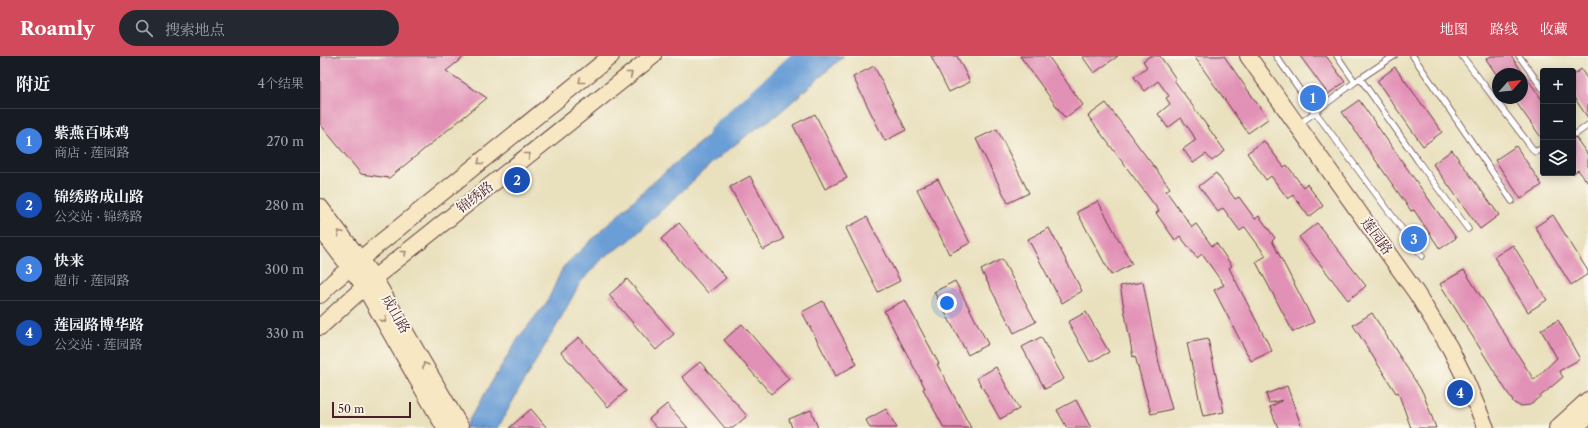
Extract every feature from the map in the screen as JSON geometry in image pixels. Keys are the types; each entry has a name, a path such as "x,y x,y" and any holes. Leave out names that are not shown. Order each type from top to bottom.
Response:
{"main road":[{"name":"锦绣路","path":"320,295 355,264 611,56"},
{"name":"锦绣路","path":"320,328 369,282 653,56"},
{"name":"莲园路","path":"1248,56 1405,275 1433,319 1464,376 1486,428"},
{"name":"成山路","path":"320,207 355,264"},
{"name":"成山路","path":"320,228 355,264 369,282 439,404 461,428"},
{"path":"1557,428 1588,400"},
{"name":"成山路","path":"439,404 445,428"},
{"path":"1574,428 1588,416"}],"lane":[{"path":"1276,56 1316,113 1422,256"},
{"path":"1337,56 1358,80 1468,229"},
{"path":"1298,126 1358,80 1394,56"},
{"path":"1413,56 1512,201"},
{"path":"1462,56 1535,152 1540,150"},
{"path":"1519,56 1540,85"},
{"path":"1576,132 1588,125"}],"water":[{"path":"803,56 844,56 777,115 750,133 713,162 629,241 604,257 580,283 498,428 464,428 519,337 547,302 563,267 650,185 718,127 736,118"}],"building":[{"path":"320,56 465,56 446,71 487,98 389,178 361,174 320,124"},
{"path":"931,56 957,56 970,82 949,92"},
{"path":"1020,56 1048,56 1083,105 1065,118"},
{"path":"1082,56 1118,56 1094,73"},
{"path":"1150,56 1160,56 1176,79 1174,80 1225,151 1212,161 1206,154 1193,163 1183,149 1196,140 1192,133 1181,118 1168,128 1158,114 1170,104 1166,98 1169,96 1158,81 1145,91 1134,77 1147,67 1143,61"},
{"path":"1194,56 1224,56 1268,119 1248,133"},
{"path":"1300,56 1326,56 1345,82 1328,94"},
{"path":"1491,56 1511,56 1520,68 1492,68 1486,59"},
{"path":"874,66 906,130 885,141 853,77"},
{"path":"1395,67 1442,132 1423,146 1377,81"},
{"path":"1581,69 1588,80 1588,118 1576,100 1576,73"},
{"path":"1528,80 1540,97 1540,136 1517,104 1528,104"},
{"path":"1359,100 1456,238 1440,249 1414,210 1411,211 1342,112"},
{"path":"1106,103 1170,188 1166,191 1192,227 1196,224 1212,246 1216,243 1232,266 1229,268 1272,351 1251,361 1214,290 1224,285 1202,254 1197,258 1180,236 1175,240 1156,213 1159,211 1088,116"},
{"path":"815,114 847,178 825,189 793,125"},
{"path":"997,129 1029,193 1008,203 976,139"},
{"path":"1576,138 1588,155 1588,183 1578,170 1576,172"},
{"path":"1264,141 1284,167 1287,165 1303,187 1307,184 1323,206 1309,217 1293,195 1288,199 1271,176 1266,180 1247,153"},
{"path":"1516,146 1542,185 1521,199 1495,160"},
{"path":"1452,150 1499,215 1480,229 1433,164"},
{"path":"1216,173 1235,199 1239,197 1255,219 1259,216 1275,238 1272,241 1314,322 1293,332 1256,262 1266,256 1245,227 1240,231 1223,208 1218,212 1199,186"},
{"path":"750,176 784,239 763,250 730,187"},
{"path":"938,179 970,243 949,254 917,189"},
{"path":"1098,201 1132,264 1111,275 1077,212"},
{"path":"1553,215 1588,271 1588,274 1571,285 1535,227"},
{"path":"867,217 900,281 878,292 846,228"},
{"path":"679,223 726,278 708,293 661,239"},
{"path":"1317,223 1366,286 1348,300 1299,237"},
{"path":"1049,228 1082,291 1062,303 1028,239"},
{"path":"1513,245 1547,300 1528,312 1494,257"},
{"path":"1002,259 1036,322 1014,333 981,270"},
{"path":"1464,270 1534,380 1557,358 1541,330 1558,320 1580,359 1559,371 1563,377 1530,405 1520,406 1514,403 1440,284"},
{"path":"627,279 674,334 656,350 609,295"},
{"path":"955,281 988,344 968,355 934,292"},
{"path":"1143,282 1159,363 1172,409 1151,414 1135,356 1133,357 1120,286"},
{"path":"905,300 971,428 944,428 923,389 925,388 884,311"},
{"path":"823,301 857,364 836,376 802,312"},
{"path":"1086,312 1109,352 1090,362 1068,322"},
{"path":"1372,313 1423,393 1436,428 1411,428 1398,392 1396,393 1353,325"},
{"path":"742,324 789,379 771,394 724,340"},
{"path":"579,337 626,391 608,407 561,352"},
{"path":"1041,337 1064,379 1045,389 1022,347"},
{"path":"1208,339 1224,412 1203,416 1187,343"},
{"path":"700,362 747,416 733,428 725,428 682,377"},
{"path":"996,367 1019,409 1000,419 977,378"},
{"path":"1287,386 1302,428 1278,428 1270,407 1283,400 1269,403 1266,394"},
{"path":"1076,400 1091,428 1067,428 1057,410"},
{"path":"667,404 688,428 657,428 649,419"},
{"path":"531,409 547,428 509,428"},
{"path":"886,409 897,428 870,428 866,420"},
{"path":"811,410 818,428 792,428 789,419"}],"waterway":[{"path":"717,135 803,56"}],"place":[{"name":"紫燕百味鸡","path":"1313,98"},
{"name":"锦绣路成山路","path":"517,180"},
{"name":"快来","path":"1414,239"},
{"name":"莲园路博华路","path":"1460,393"}]}
